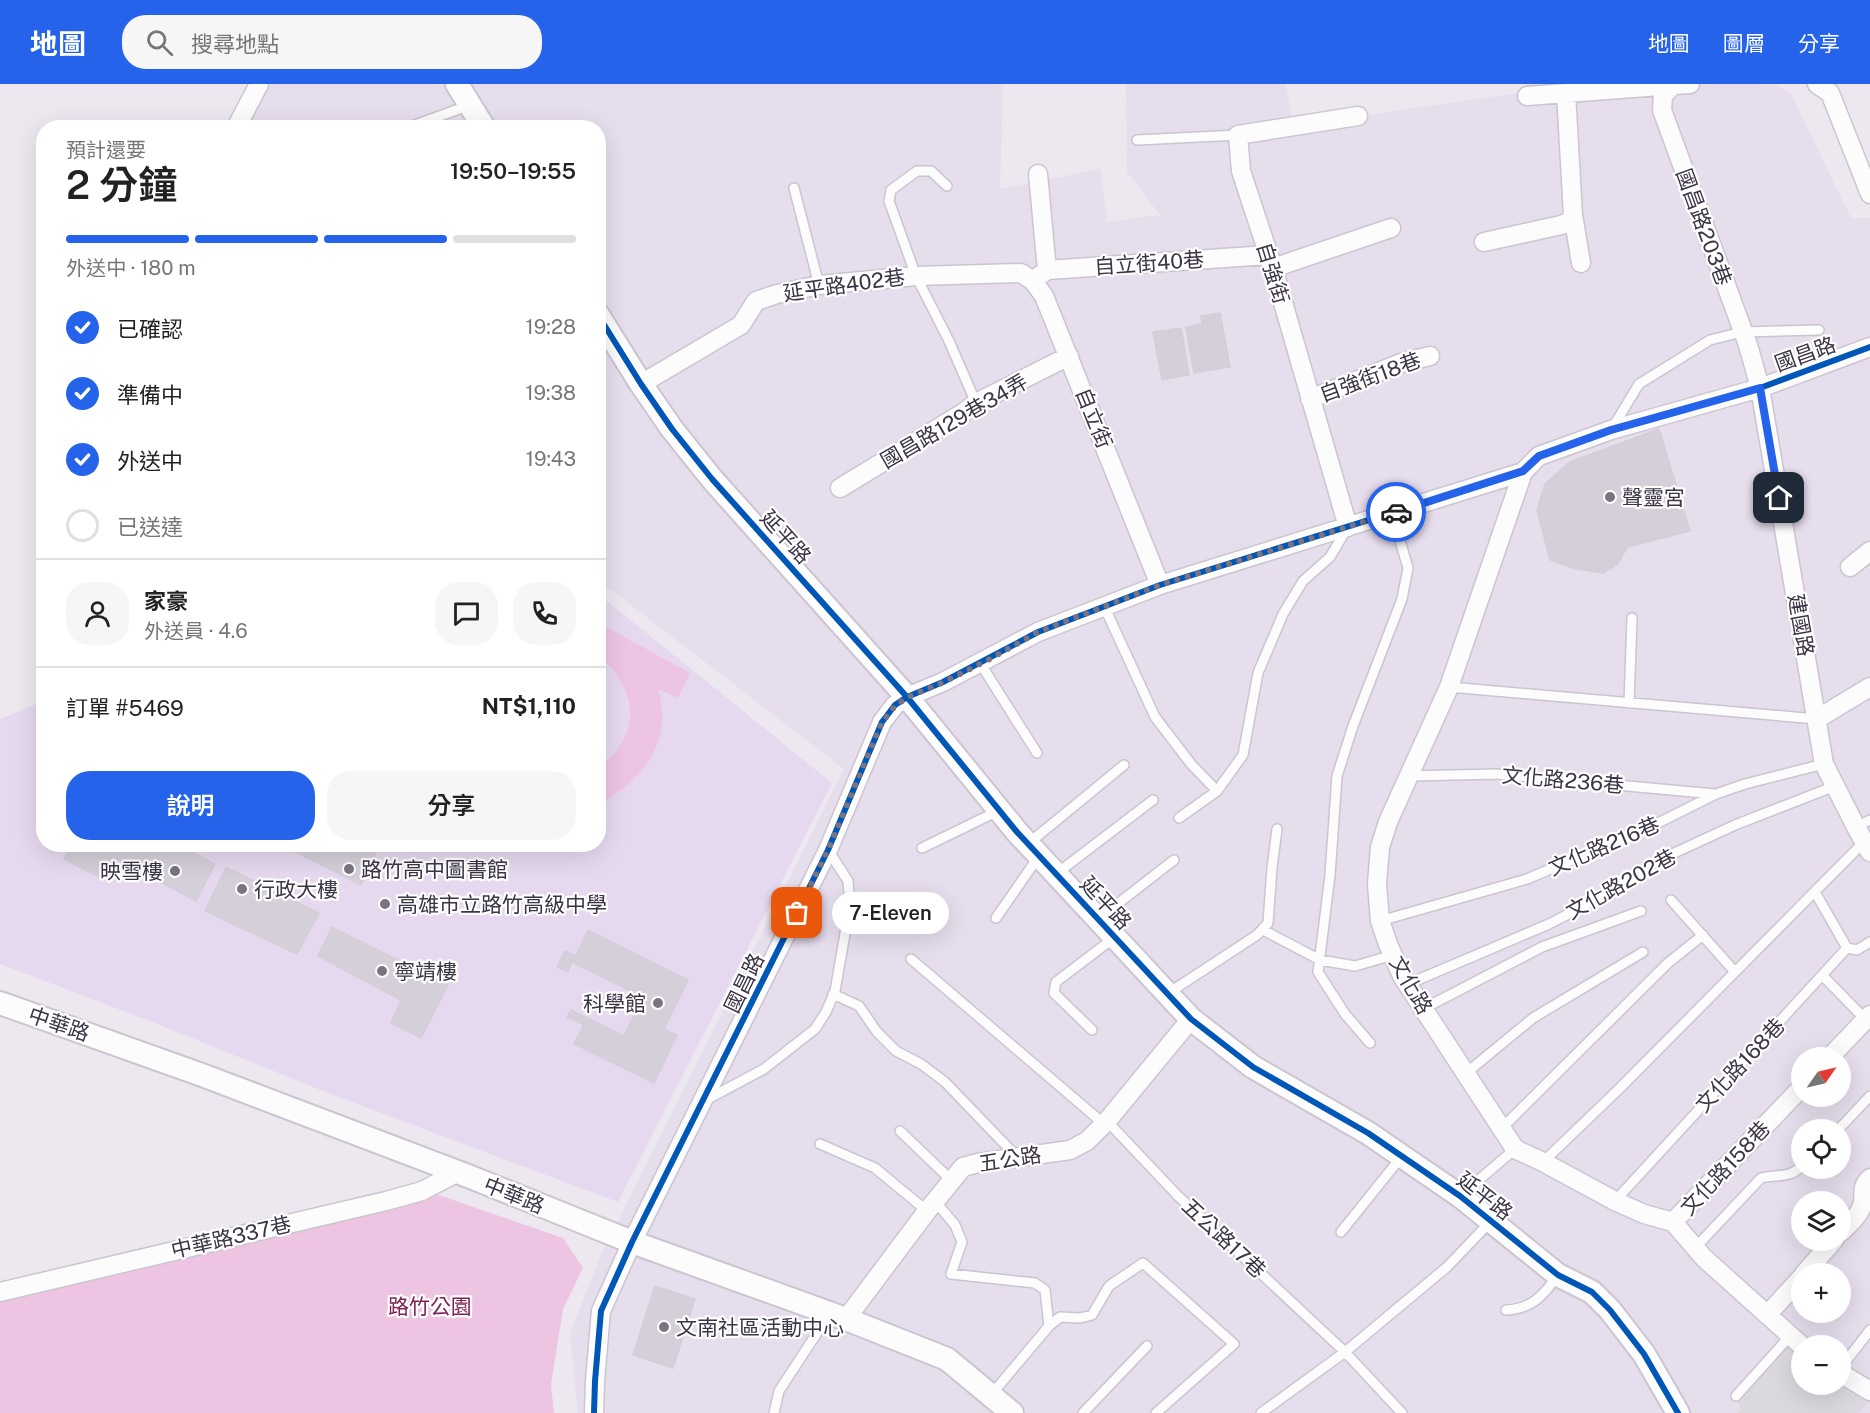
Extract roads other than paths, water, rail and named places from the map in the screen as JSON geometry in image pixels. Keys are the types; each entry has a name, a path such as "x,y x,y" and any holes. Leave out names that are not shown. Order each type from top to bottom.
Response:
{"street":[{"path":"240,120 259,84"},
{"path":"457,84 479,120"},
{"path":"1527,96 1682,84"},
{"name":"國昌路203巷","path":"1682,84 1664,96 1662,110 1748,345 1760,388"},
{"path":"1817,84 1830,93 1870,194"},
{"path":"1566,93 1573,214 1581,263"},
{"path":"1238,135 1358,116"},
{"name":"自強街","path":"1238,135 1241,171 1270,261 1348,527"},
{"path":"1038,174 1040,275"},
{"path":"1484,242 1561,225 1569,222 1573,214"},
{"name":"自立街40巷","path":"1040,275 1270,261 1390,228"},
{"name":"延平路402巷","path":"641,384 741,325 756,301 777,294 819,285 916,276 1006,273 1040,275"},
{"name":"自立街","path":"1040,275 1044,296 1160,585"},
{"name":"延平路","path":"606,328 672,429 712,478 908,697 1034,850 1191,1019 1253,1067 1368,1133 1402,1156 1460,1196 1558,1275 1592,1292 1610,1310 1644,1354 1678,1413"},
{"name":"國昌路","path":"594,1413 601,1311 632,1242 828,850 882,722 896,705 1038,632 1160,585 1523,471 1539,456 1611,430 1760,388 1870,347"},
{"name":"國昌路129巷34弄","path":"840,488 976,403 1069,356"},
{"name":"自強街18巷","path":"1310,399 1401,363 1430,356"},
{"name":"建國路","path":"1760,388 1824,764 1865,835"},
{"name":"文化路","path":"1515,1149 1408,984 1393,955 1380,921 1377,884 1380,848 1388,822 1449,687 1523,471"},
{"path":"1850,567 1870,551"},
{"path":"1817,719 1870,687"},
{"name":"中華路","path":"0,1003 202,1075 458,1172 632,1242 838,1316 947,1359 1012,1413"},
{"path":"1839,1047 1868,1017"},
{"name":"五公路","path":"838,1316 963,1167 1070,1150 1087,1141 1105,1123 1191,1019"},
{"name":"文化路158巷","path":"1673,1222 1791,1099"},
{"path":"1515,1149 1615,1201 1644,1214 1673,1222 1704,1258 1791,1337"},
{"name":"中華路337巷","path":"0,1292 386,1201 422,1191 458,1172"},
{"path":"1851,1221 1860,1211 1863,1203 1862,1190 1870,1178"},
{"path":"1814,1263 1824,1251"},
{"path":"1767,1315 1791,1288"},
{"path":"1851,1379 1870,1390"}],"lane":[{"path":"428,120 470,105"},
{"path":"1137,140 1238,135"},
{"path":"947,186 931,171 917,171 891,190 890,201 916,276 949,341 976,403"},
{"path":"794,188 819,285"},
{"path":"1611,430 1639,384 1710,340 1742,332 1819,330"},
{"path":"1370,1043 1345,1014 1318,972 1330,875 1336,776 1402,599 1408,568 1392,513"},
{"path":"1179,818 1217,791 1243,755 1258,673 1283,614 1303,581 1330,557 1348,527"},
{"path":"1104,606 1155,717 1191,764 1217,791"},
{"path":"1629,703 1632,618"},
{"path":"980,663 1037,753"},
{"path":"1449,687 1817,719"},
{"name":"文化路216巷","path":"1380,921 1527,879 1660,822 1716,794 1745,784 1824,764"},
{"path":"996,918 1034,850 1124,765"},
{"name":"文化路236巷","path":"1409,776 1496,774 1716,794"},
{"name":"文化路202巷","path":"1408,984 1549,924 1609,893 1657,861 1676,852 1735,825 1835,786"},
{"path":"1056,874 1153,800"},
{"path":"922,848 1000,810"},
{"path":"1167,994 1263,930 1268,923 1277,829"},
{"path":"1543,1162 1815,892 1865,835"},
{"path":"704,1101 764,1069 815,1029 826,1012 834,994 850,905 848,881 828,850"},
{"path":"1098,919 1174,860"},
{"path":"1815,892 1847,948 1857,950 1870,942"},
{"path":"1671,900 1736,972"},
{"path":"1423,1009 1542,947 1641,911"},
{"path":"1263,930 1320,960 1355,966 1393,955"},
{"path":"1502,1130 1668,963 1703,935"},
{"path":"1092,1030 1054,993 1056,982 1115,937"},
{"name":"文化路168巷","path":"1615,1201 1847,948"},
{"path":"1465,1074 1533,1018 1643,952"},
{"name":"五公路17巷","path":"910,959 1105,1123 1178,1196 1345,1352 1402,1413"},
{"path":"1822,975 1868,1017"},
{"path":"834,994 859,1006 877,1032 896,1051 921,1064 945,1082 1018,1158"},
{"path":"1848,1119 1870,1096"},
{"path":"900,1131 951,1180"},
{"path":"820,1144 875,1168 955,1225 962,1242 951,1274 1035,1283 1045,1290 1049,1326"},
{"path":"1460,1196 1515,1149"},
{"path":"1341,1232 1402,1156"},
{"path":"1695,1248 1761,1178 1791,1175"},
{"path":"1262,1413 1345,1352 1447,1267 1491,1221"},
{"path":"991,1395 1049,1326 1060,1317 1080,1318 1092,1315 1109,1286 1143,1263 1234,1344 1156,1413"},
{"path":"1506,1310 1520,1310 1541,1297 1558,1275"},
{"path":"774,1413 779,1391 838,1316"},
{"path":"1851,1355 1870,1330"},
{"path":"1083,1413 1147,1346"},
{"path":"1736,1396 1791,1346"}],"place":[{"name":"聲靈宮","path":"1610,497"},
{"name":"路竹高中圖書館","path":"349,869"},
{"name":"映雪樓","path":"175,871"},
{"name":"行政大樓","path":"242,889"},
{"name":"高雄市立路竹高級中學","path":"385,904"},
{"name":"7-Eleven","path":"797,913"},
{"name":"寧靖樓","path":"382,971"},
{"name":"科學館","path":"658,1003"},
{"name":"文南社區活動中心","path":"664,1327"}],"park label":[{"name":"路竹公園","path":"430,1306"}]}
